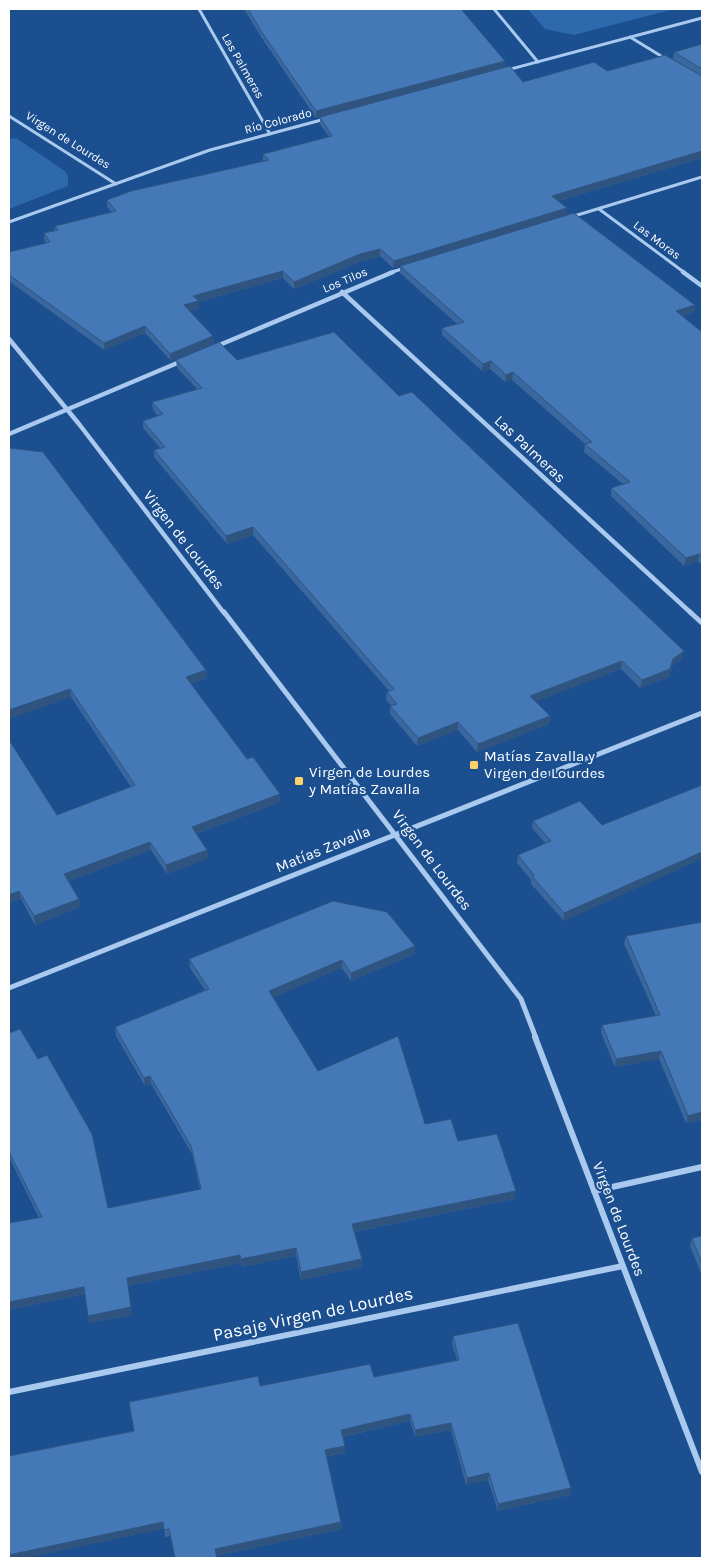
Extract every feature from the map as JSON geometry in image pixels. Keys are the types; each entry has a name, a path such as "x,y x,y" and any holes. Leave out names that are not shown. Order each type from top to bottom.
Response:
{"street":[{"name":"Las Palmeras","path":"199,9 270,134"},
{"path":"494,9 538,62"},
{"path":"500,72 702,18"},
{"path":"630,38 672,62"},
{"name":"Virgen de Lourdes","path":"9,116 116,184"},
{"name":"Río Colorado","path":"9,222 210,150 327,118"},
{"path":"570,218 702,177"},
{"name":"Las Moras","path":"599,209 702,286"},
{"name":"Los Tilos","path":"208,350 380,276 408,267"},
{"name":"Las Palmeras","path":"342,292 702,623"},
{"name":"Virgen de Lourdes","path":"9,339 68,410 396,833 521,999 702,1472"},
{"path":"9,434 190,358"},
{"name":"Matías Zavalla","path":"9,988 396,833 702,714"},
{"path":"594,1191 702,1168"},
{"name":"Pasaje Virgen de Lourdes","path":"9,1392 623,1266"}],"shaded area":[{"path":"528,9 674,9 574,35 545,29"},
{"path":"16,138 65,171 68,176 68,186 9,209 9,139"}],"building":[{"path":"248,9 461,9 505,61 316,111"},
{"path":"702,44 702,69 674,52"},
{"path":"665,55 702,76 702,151 552,196 567,208 394,261 380,249 360,254 294,282 283,271 193,296 199,301 184,305 213,336 170,354 145,326 104,343 9,275 9,252 50,242 44,233 58,230 55,226 116,211 107,200 131,191 269,160 263,154 332,136 320,117 510,66 523,82 594,62 607,71"},
{"path":"574,213 695,305 676,311 702,332 702,556 699,554 686,558 611,488 630,482 585,444 592,442 513,372 506,375 491,361 483,364 442,328 464,322 400,266"},
{"path":"334,332 399,396 412,392 684,651 673,659 670,669 642,680 622,661 530,696 550,716 478,744 458,722 418,738 390,706 397,704 387,692 394,689 253,527 226,536 154,450 165,447 143,421 163,414 152,402 202,388 176,360 219,342 237,360"},
{"path":"9,448 43,452 206,670 186,677 247,759 253,757 280,794 192,827 207,850 166,865 150,842 64,874 79,899 34,916 19,891 9,895 9,740 57,815 135,785 70,689 9,710"},
{"path":"702,785 702,852 564,913 532,876 534,875 518,855 551,841 533,821 580,801 602,825"},
{"path":"333,901 387,912 415,946 351,973 342,960 269,991 318,1071 398,1036 425,1124 451,1119 458,1141 497,1134 516,1191 352,1224 362,1259 301,1272 296,1248 241,1259 240,1255 127,1278 131,1307 88,1316 84,1287 9,1302 9,1223 42,1217 9,1152 9,1033 20,1029 38,1059 47,1055 92,1134 108,1208 201,1189 191,1146 150,1076 144,1078 115,1027 209,989 189,959"},
{"path":"702,922 702,1112 688,1116 661,1051 616,1059 602,1025 660,1015 626,936"},
{"path":"702,1236 702,1264 692,1238"},
{"path":"518,1323 571,1488 498,1504 489,1473 467,1478 451,1423 415,1430 410,1414 341,1430 345,1446 325,1450 341,1522 215,1549 217,1558 175,1558 169,1529 164,1530 163,1522 9,1555 9,1456 134,1431 129,1402 258,1376 260,1386 370,1364 374,1377 459,1360 453,1336"}],"place":[{"name":"Matías Zavalla y Virgen de Lourdes","path":"474,765"},
{"name":"Virgen de Lourdes y Matías Zavalla","path":"299,781"}]}
